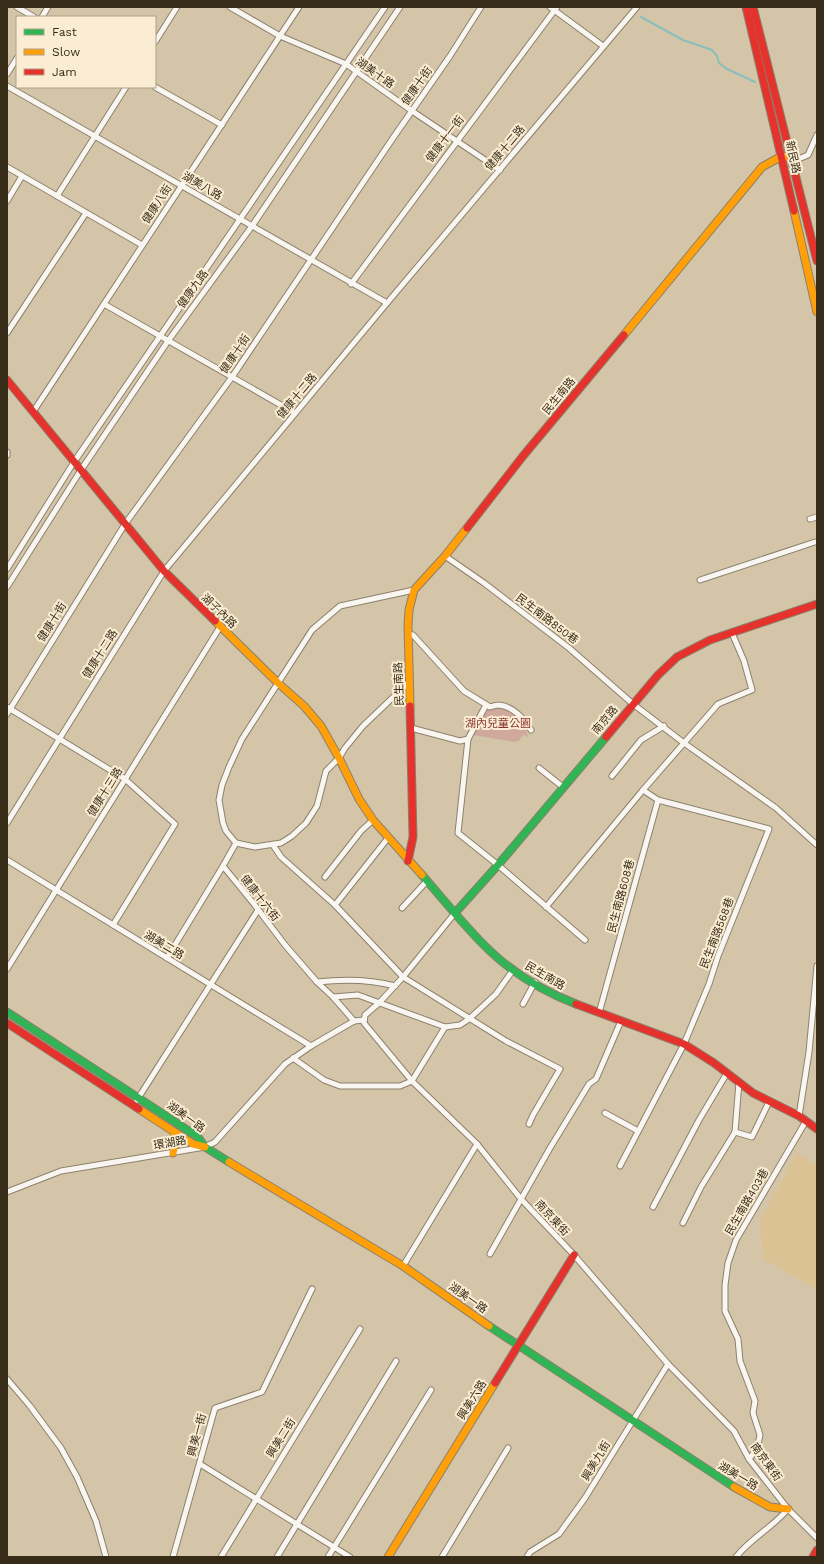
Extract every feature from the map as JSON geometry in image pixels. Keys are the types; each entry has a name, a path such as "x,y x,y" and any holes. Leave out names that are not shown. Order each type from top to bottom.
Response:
{"street":[{"path":"17,7 32,16"},
{"path":"43,16 48,7"},
{"path":"156,40 177,7"},
{"name":"湖美十路","path":"230,7 280,36 346,64 412,111 500,170"},
{"name":"健康八街","path":"33,412 299,7"},
{"path":"7,569 74,462 385,7"},
{"name":"健康九路","path":"7,587 80,470 168,340 252,226 400,7"},
{"name":"健康十街","path":"7,714 9,708 125,524 232,377 310,260 450,56 481,7"},
{"name":"健康十二路","path":"7,823 164,571 296,414 386,303 637,7"},
{"name":"新民路","path":"746,7 782,156 817,312"},
{"name":"新民路","path":"753,7 817,261"},
{"path":"554,8 603,46"},
{"name":"健康十一街","path":"351,284 554,8"},
{"path":"7,74 16,60"},
{"name":"湖美八路","path":"7,86 386,303"},
{"path":"57,196 125,88"},
{"path":"156,88 222,125"},
{"path":"782,156 796,160 808,154 817,135"},
{"name":"民生南路","path":"782,156 762,167 753,177 672,278 523,456 445,556 414,590 409,610 408,634 413,837 408,861 489,950 513,970 557,997 684,1044 753,1093 799,1116 817,1129"},
{"path":"7,167 142,245"},
{"path":"7,201 22,176"},
{"path":"7,333 86,212"},
{"path":"104,304 296,414"},
{"name":"湖子內路","path":"7,380 164,571 278,683 304,706 321,726 359,799 373,820 408,861"},
{"path":"810,519 817,517"},
{"path":"700,580 815,542"},
{"name":"民生南路850巷","path":"445,556 484,583 569,648 633,704 664,726 684,743 776,808 817,845"},
{"path":"409,682 364,726 345,748 339,758 326,771 317,806 306,823 292,836 281,843 255,847 236,843 226,831 222,823 219,800 222,785 242,739 312,630 340,606 414,590"},
{"name":"南京路","path":"455,913 498,865 658,675 677,657 710,640 817,604"},
{"name":"健康十三路","path":"7,969 220,627"},
{"path":"546,907 643,790 718,704 752,690 744,661 732,633"},
{"path":"408,634 413,635 464,691 490,707 500,705 513,710 525,719 531,730"},
{"path":"486,705 468,739 458,833 498,865 585,940"},
{"path":"9,708 125,779 175,824 113,925"},
{"path":"612,776 641,740 664,726"},
{"path":"411,728 460,741 468,739"},
{"path":"539,768 563,787"},
{"path":"643,790 658,800"},
{"name":"民生南路568巷","path":"620,1166 684,1044 769,829 658,800"},
{"name":"民生南路608巷","path":"599,1013 658,800"},
{"path":"325,878 361,831 373,820"},
{"path":"335,905 388,838"},
{"path":"167,958 236,843"},
{"path":"273,845 281,856 335,905 403,976 506,1041 560,1069 533,1115 530,1124"},
{"name":"湖美二路","path":"7,860 311,1046"},
{"name":"健康十六街","path":"223,866 285,945 354,1021"},
{"path":"402,908 427,881"},
{"path":"133,1105 258,910"},
{"path":"364,1020 365,1015 379,1003 403,976 455,913"},
{"path":"799,1116 809,1052 817,966"},
{"path":"333,997 358,995 445,1027 460,1025 469,1019 496,994 513,970"},
{"path":"317,982 354,980 394,986"},
{"path":"523,1004 534,982"},
{"name":"湖美一路","path":"7,1012 198,1137 205,1147 403,1266 517,1346 633,1420 738,1490 770,1507 788,1509"},
{"name":"環湖路","path":"7,1192 61,1171 205,1147 215,1142 292,1058 354,1021 364,1020"},
{"name":"南京東街","path":"364,1020 364,1023 412,1081 477,1144 521,1199 574,1255 668,1364 734,1432 748,1459 788,1509 817,1538"},
{"path":"490,1254 589,1084 596,1079 621,1021"},
{"path":"7,1023 193,1144 205,1147"},
{"path":"292,1058 324,1080 340,1086 400,1086 412,1081 445,1027"},
{"path":"653,1207 699,1120 726,1073"},
{"path":"683,1223 701,1187 735,1132 739,1082"},
{"path":"735,1132 752,1137 769,1102"},
{"path":"605,1113 638,1131"},
{"name":"民生南路403巷","path":"748,1459 757,1449 760,1434 753,1413 755,1402 740,1361 738,1339 725,1311 725,1285 728,1263 736,1240 806,1121"},
{"path":"173,1153 175,1144 174,1132"},
{"path":"403,1266 477,1144"},
{"name":"興美六路","path":"388,1557 574,1255"},
{"name":"興美一街","path":"173,1557 215,1408 262,1392 312,1289"},
{"name":"興美二街","path":"221,1557 360,1329"},
{"path":"277,1557 396,1361"},
{"name":"興美九街","path":"527,1557 530,1552 559,1534 585,1498 668,1364"},
{"path":"7,1379 30,1406 61,1448 77,1478 96,1521 106,1557"},
{"path":"328,1557 431,1390"},
{"path":"442,1557 508,1448"},
{"path":"200,1464 350,1557"},
{"path":"736,1557 743,1549 781,1518 788,1509"},
{"path":"813,1557 817,1550"}],"shaded area":[{"path":"797,1153 817,1166 817,1289 763,1259 760,1220"}],"green space":[{"name":"湖內兒童公園","path":"499,706 515,714 522,721 528,737 523,735 519,741 514,742 473,735 487,708"}],"waterway":[{"path":"641,17 683,40 712,50 717,56 719,63 727,69 755,82"}],"traffic: fast":[{"path":"455,913 498,865 606,737"},
{"path":"422,875 472,932 498,958 530,981 553,994 576,1004"},
{"path":"7,1012 198,1137 205,1147 229,1162"},
{"path":"489,1326 734,1487"}],"traffic: slow":[{"path":"624,335 762,167 782,156 791,158"},
{"path":"794,211 817,312"},
{"path":"410,706 408,625 409,610 414,590 445,556 467,528"},
{"path":"215,621 278,683 304,706 321,726 359,799 373,820 422,875"},
{"path":"139,1109 193,1144 205,1147"},
{"path":"173,1153 175,1144 174,1132"},
{"path":"229,1162 403,1266 489,1326"},
{"path":"388,1557 495,1383"},
{"path":"734,1487 770,1507 788,1509"}],"traffic: jam":[{"path":"746,7 794,211"},
{"path":"753,7 817,261"},
{"path":"467,528 523,456 624,335"},
{"path":"7,380 164,571 215,621"},
{"path":"606,737 658,675 677,657 710,640 817,604"},
{"path":"408,861 413,837 410,706"},
{"path":"576,1004 684,1044 714,1063 753,1093 799,1116 817,1129"},
{"path":"7,1023 139,1109"},
{"path":"495,1383 574,1255"},
{"path":"813,1557 817,1550"}]}
